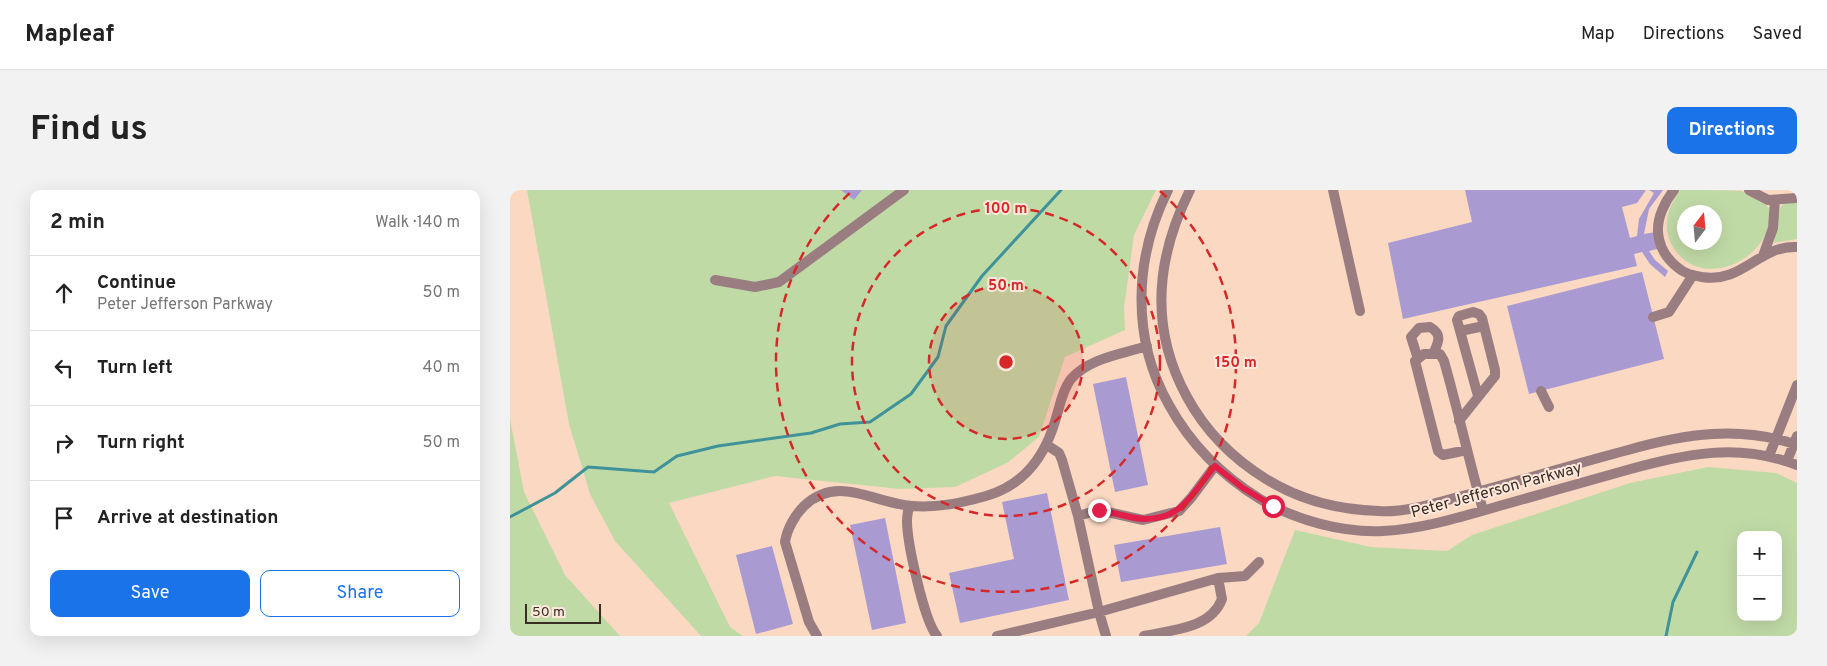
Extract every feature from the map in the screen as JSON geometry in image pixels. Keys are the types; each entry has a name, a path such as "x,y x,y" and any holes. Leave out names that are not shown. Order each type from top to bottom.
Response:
{"street":[{"path":"715,280 755,287 779,282 904,190"},
{"name":"Peter Jefferson Parkway","path":"1168,190 1148,242 1142,268 1141,299 1147,346 1162,392 1180,425 1199,451 1243,488 1273,506 1305,520 1342,528 1382,531 1429,525 1670,458 1712,451 1745,452 1769,456 1792,463"},
{"name":"Peter Jefferson Parkway","path":"1190,190 1178,214 1167,247 1162,271 1162,323 1168,351 1180,384 1196,414 1214,438 1239,461 1282,489 1311,501 1345,508 1381,512 1425,506 1666,439 1718,433 1744,433 1796,442"},
{"path":"1333,190 1360,311"},
{"path":"1674,190 1658,223 1658,239 1666,257 1683,272 1712,278 1728,276 1776,250 1797,247"},
{"path":"1749,190 1775,200 1790,197 1797,198"},
{"path":"1763,256 1773,228 1775,200"},
{"path":"1653,318 1669,312 1693,275"},
{"path":"1459,421 1478,396 1492,382 1495,370 1480,314 1473,312 1459,316 1457,320 1478,396"},
{"path":"1460,331 1484,326"},
{"path":"1418,359 1411,337 1419,328 1430,327 1438,335 1439,341 1434,352"},
{"path":"817,636 809,622 785,542 798,512 816,495 832,491 845,491 909,506 951,506 997,492 1010,486 1042,456 1063,396 1075,375 1097,362 1147,346"},
{"path":"1467,450 1443,455 1438,451 1415,361 1424,354 1434,352 1440,354 1444,361 1483,510"},
{"path":"1769,456 1797,385"},
{"path":"1792,463 1796,442"},
{"path":"1047,445 1059,453 1078,516 1106,636"},
{"path":"1078,516 1099,510 1143,520 1179,511 1215,466"},
{"path":"909,506 907,521 909,540 926,614 937,636"},
{"path":"997,636 1099,612 1218,578 1245,576 1259,562"},
{"path":"1144,636 1202,622 1211,616 1222,599 1218,578"}],"green space":[{"path":"527,190 1156,190 1134,235 1124,308 1125,330 1065,357 1039,437 1007,463 955,487 900,489 775,476 669,503 730,627 743,636 701,636 615,541 590,494 569,424"},
{"path":"1680,190 1741,191 1765,204 1771,214 1768,228 1761,242 1751,253 1739,262 1711,269 1697,266 1684,259 1673,247 1667,232 1669,210"},
{"path":"1797,200 1797,239 1774,243 1780,209 1783,203"},
{"path":"510,419 524,492 565,575 620,636 510,636"},
{"path":"1708,467 1776,473 1797,483 1797,636 1246,636 1259,623 1295,530 1371,547 1447,551 1472,535 1630,483"}],"building":[{"path":"841,190 862,190 854,200"},
{"path":"1465,190 1646,190 1637,203 1622,207 1630,238 1637,236 1639,219 1654,193 1649,190 1663,190 1649,209 1644,234 1661,231 1665,247 1649,251 1655,260 1668,271 1665,277 1650,264 1642,252 1634,254 1637,266 1403,319 1388,243 1472,222"},
{"path":"1642,272 1664,359 1529,394 1507,306"},
{"path":"1126,377 1148,485 1115,492 1093,384"},
{"path":"1047,493 1069,600 960,623 949,573 1014,559 1002,502"},
{"path":"885,518 906,623 872,630 850,525"},
{"path":"1220,527 1227,564 1121,582 1114,545"},
{"path":"772,546 793,624 756,634 736,555"}],"waterway":[{"path":"510,517 555,493 588,467 654,472 677,456 718,446 811,433 840,424 870,422 911,394 938,357 946,326 982,276 1061,190"},
{"path":"1666,636 1673,602 1697,552"}],"route":[{"path":"1099,510 1120,513 1143,520 1179,511 1215,466 1243,488 1273,506"}]}
